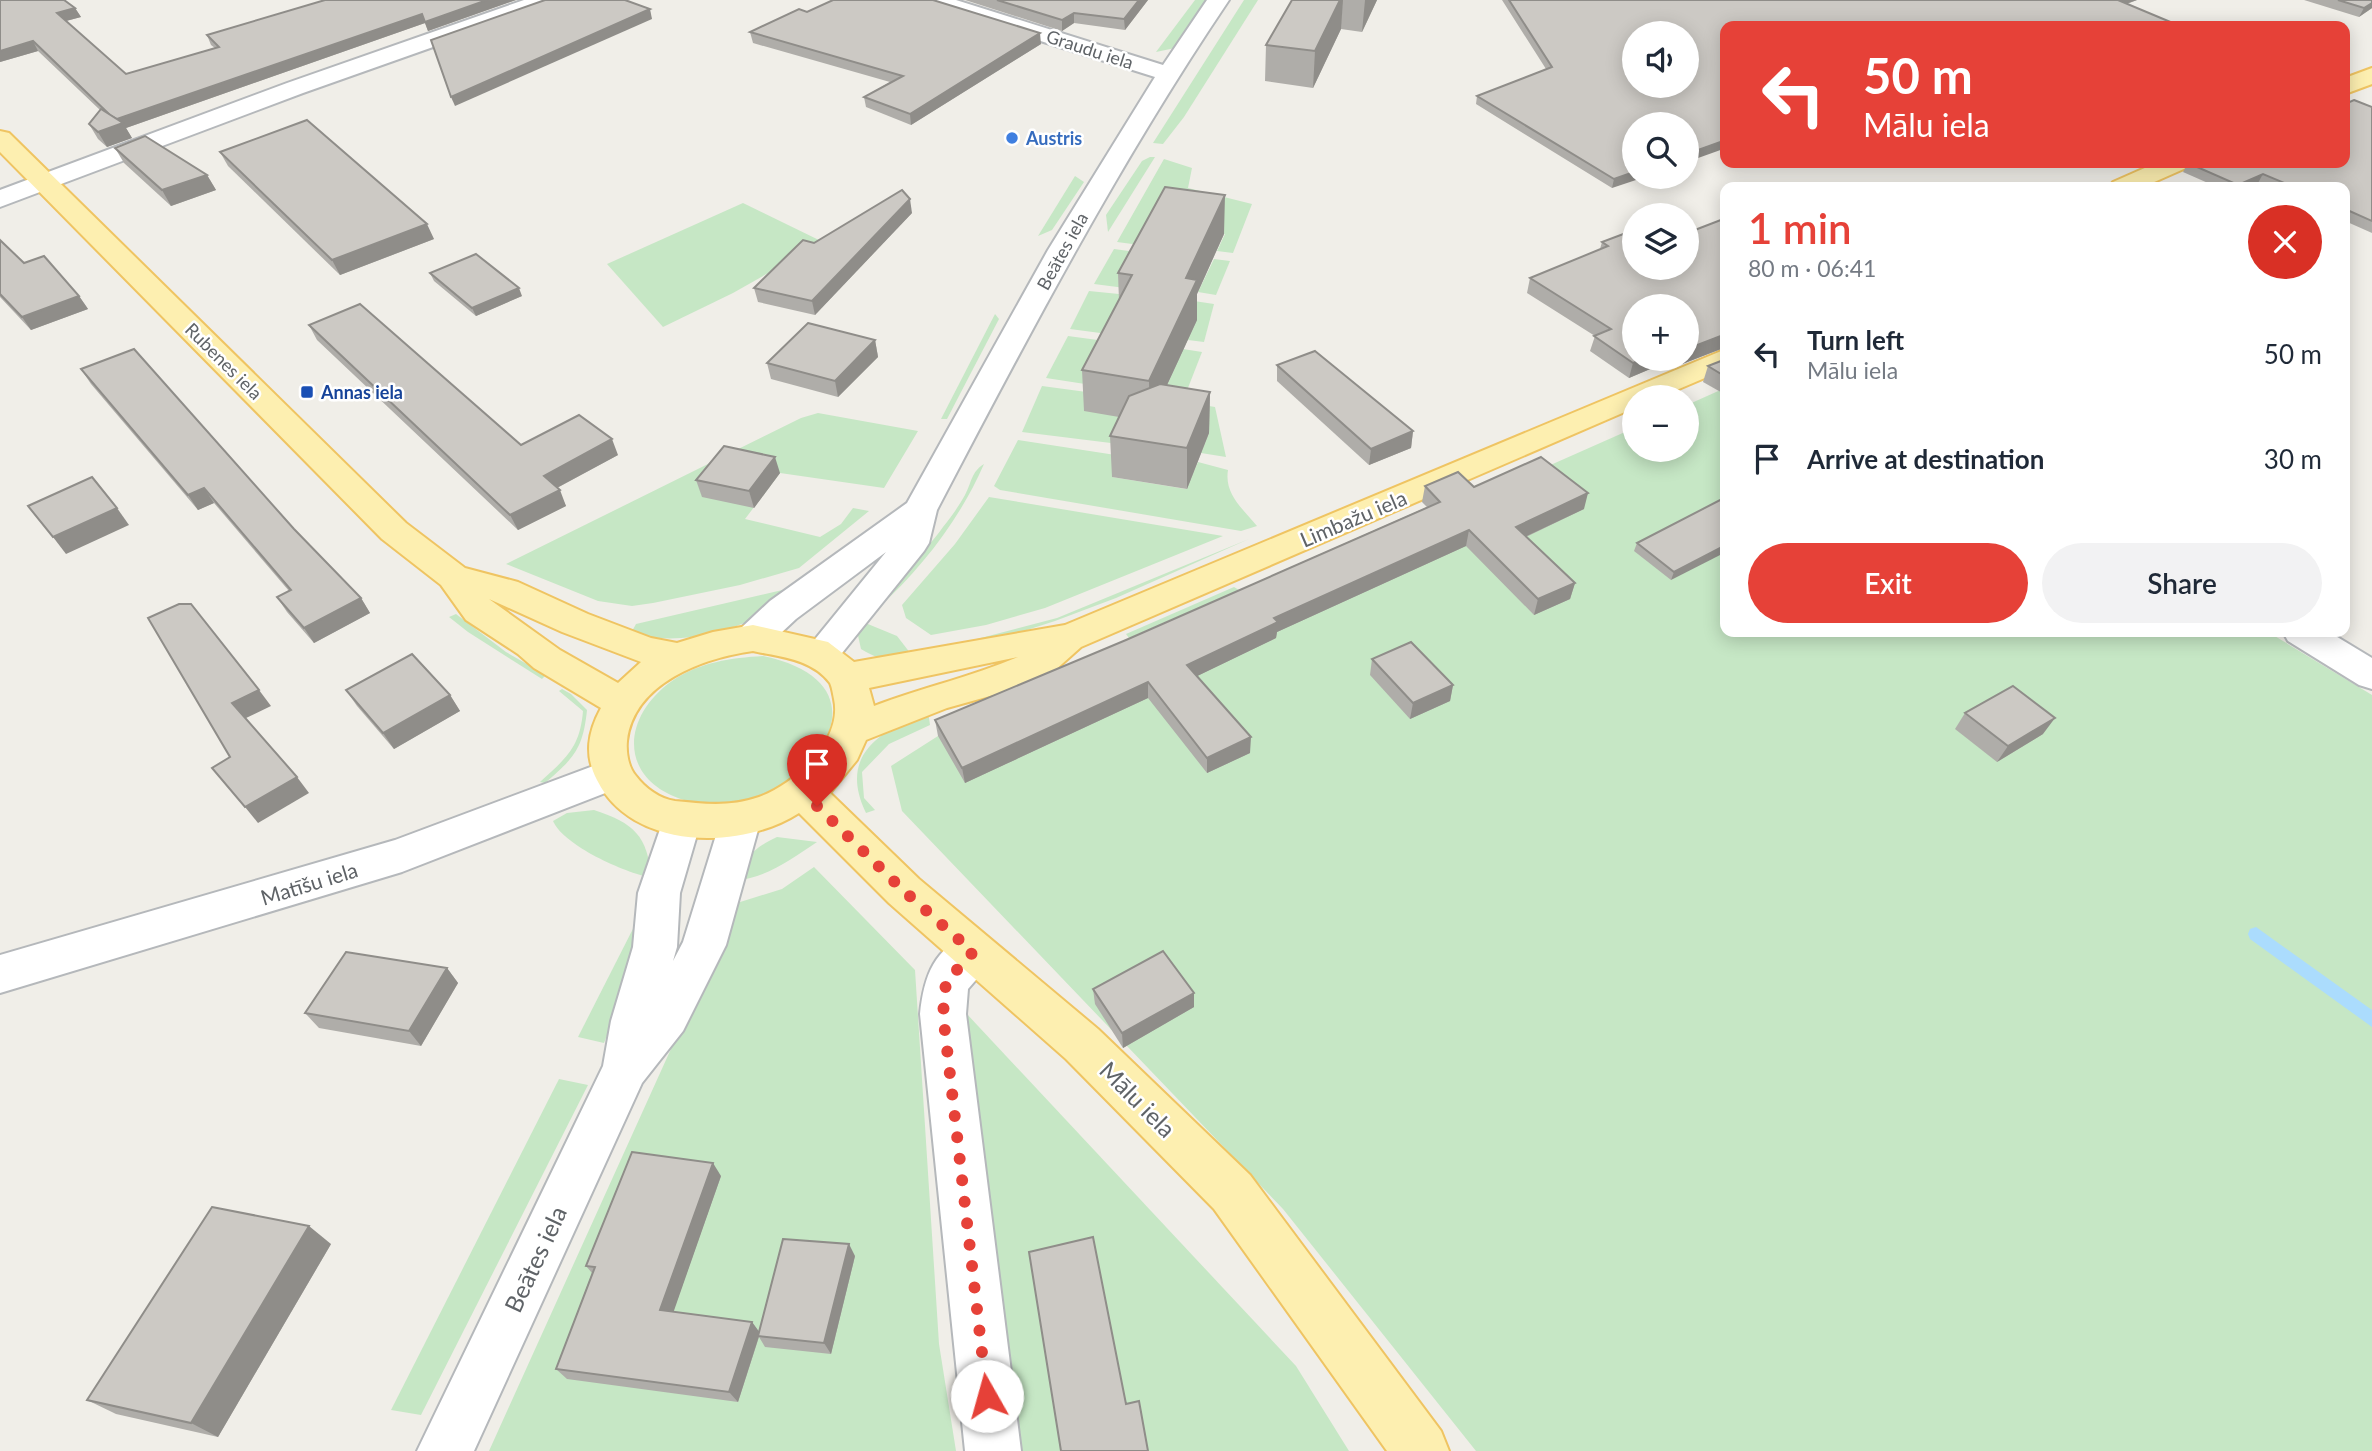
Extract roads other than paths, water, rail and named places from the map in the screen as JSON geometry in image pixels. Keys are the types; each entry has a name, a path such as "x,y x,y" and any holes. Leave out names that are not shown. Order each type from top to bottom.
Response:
{"main road":[{"path":"2350,86 2372,75"},
{"name":"Rubenes iela","path":"0,138 394,531 453,577 479,611 531,645 547,659 623,703"},
{"path":"2133,182 2166,168"},
{"name":"Limbažu iela","path":"1663,385 1720,361"},
{"name":"Limbažu iela","path":"854,729 937,697 1002,679 1040,663 1070,637 1622,403"},
{"name":"Rubenes iela","path":"453,577 506,591 575,623 633,645 679,657"},
{"name":"Limbažu iela","path":"834,666 928,664 1027,640 1070,637"},
{"path":"753,638 801,645 834,666 857,711 854,729 844,752 828,774 804,793 775,809 741,819 710,823 681,821 650,811 626,796 612,774 607,751 610,727 623,703 657,669 679,657 703,647 753,638"},
{"name":"Mālu iela","path":"804,793 904,891 1082,1044 1232,1192 1421,1451"}],"street":[{"path":"0,199 43,181 544,0"},
{"name":"Graudu iela","path":"934,0 1166,73"},
{"name":"Beātes iela","path":"834,666 912,542 920,510 1120,146 1166,73 1218,0"},
{"name":"Beātes iela","path":"753,638 783,610 920,510"},
{"path":"2309,637 2372,675"},
{"name":"Matīšu iela","path":"0,974 402,855 612,774"},
{"name":"Beātes iela","path":"445,1451 626,1068 667,1017 704,945 741,819"},
{"name":"Beātes iela","path":"626,1068 634,1021 655,947 659,893 681,821"},
{"path":"973,952 946,982 943,1014 993,1451"}],"waterway":[{"path":"2256,934 2372,1020"}],"place":[{"name":"Austris","path":"1012,138"},
{"name":"Annas iela","path":"307,392"}]}
